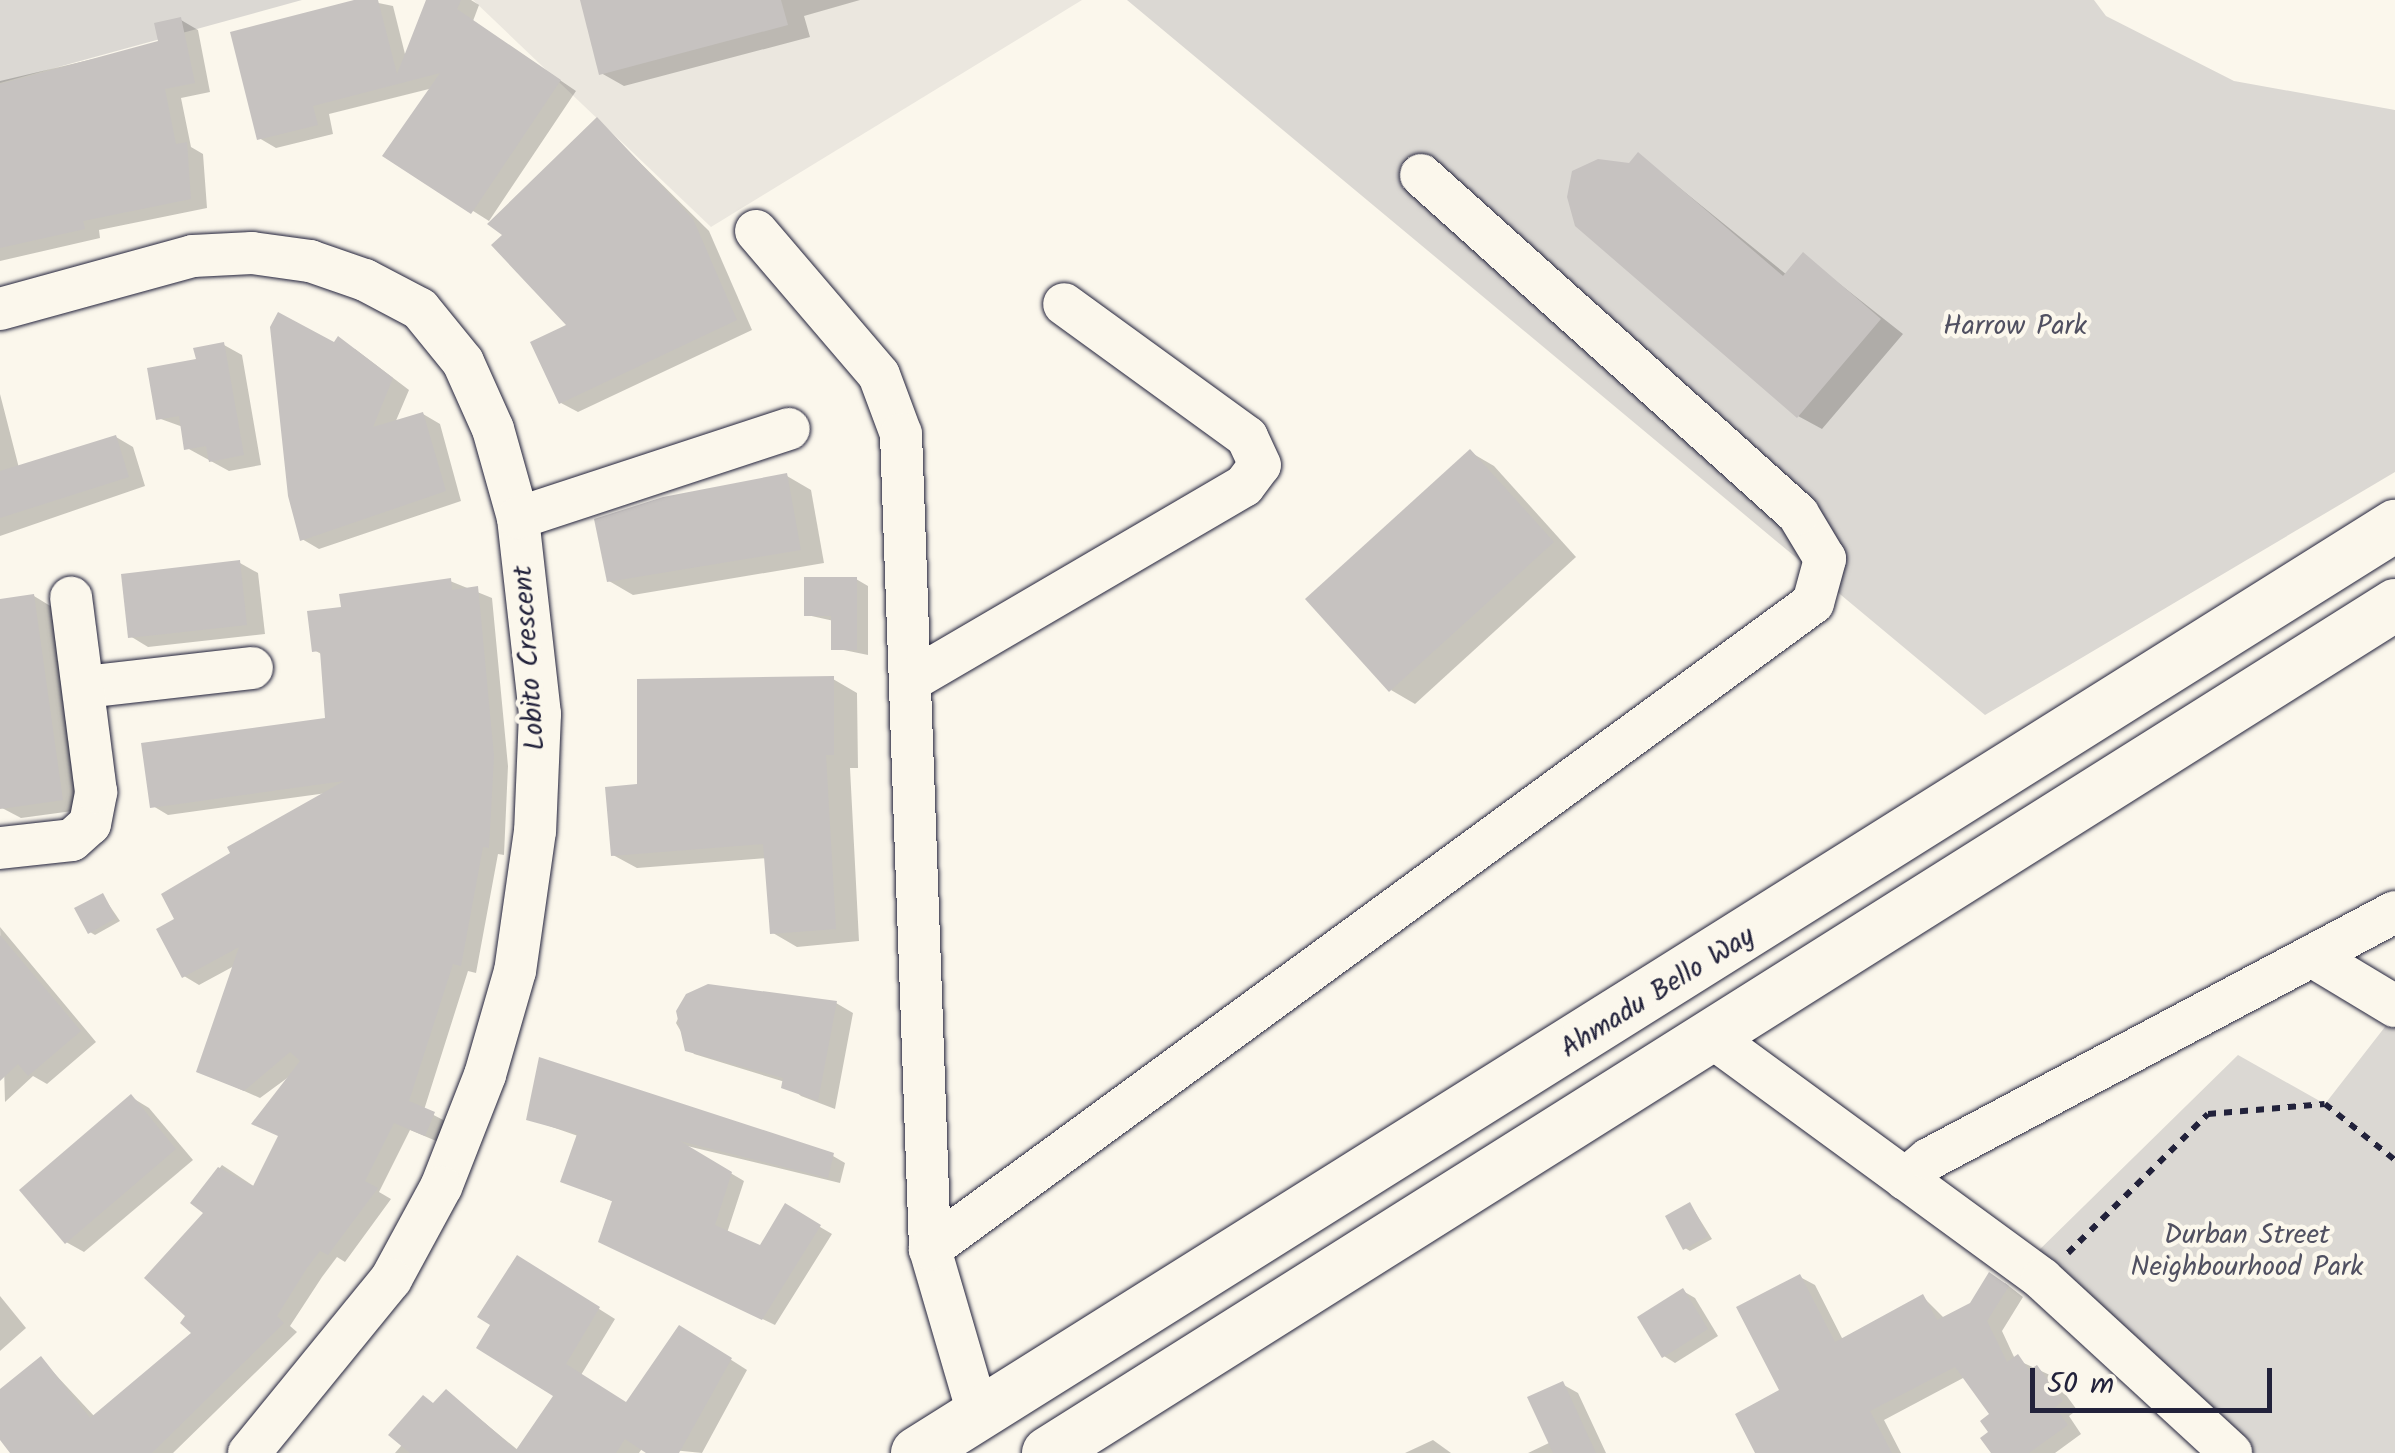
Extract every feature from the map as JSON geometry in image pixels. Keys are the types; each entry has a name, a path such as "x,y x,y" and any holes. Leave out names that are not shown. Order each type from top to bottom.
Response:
{"main road":[{"name":"Ahmadu Bello Way","path":"917,1453 1634,1009 2395,526"},
{"path":"1048,1453 2395,605"}],"street":[{"path":"930,1250 1812,604 1825,559 1798,514 1421,174"},
{"path":"756,231 878,375 901,434 930,1250 978,1414"},
{"name":"Lobito Crescent","path":"0,308 194,256 252,252 310,261 365,280 420,309 462,362 493,429 518,518 540,714 535,830 516,971 485,1075 441,1187 399,1263 320,1373 249,1453"},
{"path":"910,681 1244,486 1260,465 1246,437 1064,304"},
{"path":"518,518 790,429"},
{"path":"0,848 72,840 90,824 96,792 71,598"},
{"path":"85,687 252,668"},
{"path":"1906,1179 1930,1158 2395,912"},
{"path":"2312,956 2395,1006"},
{"path":"1710,1036 2042,1278 2231,1453"}],"path":[{"path":"2042,1278 2208,1114 2325,1104 2395,1160"}],"shaded area":[{"path":"473,0 1082,0 711,227"}],"green space":[{"path":"0,0 302,0 0,83"},
{"name":"Harrow Park","path":"1127,0 2094,0 2106,16 2234,81 2395,110 2395,472 1985,715"},
{"name":"Durban Street Neighbourhood Park","path":"2395,1014 2395,1453 2252,1453 2033,1256 2238,1055 2325,1104"}],"building":[{"path":"354,0 378,0 397,74 426,0 461,0 457,9 561,80 471,214 382,156 440,73 313,106 318,125 257,140 230,32"},
{"path":"580,0 781,0 788,25 599,75"},
{"path":"181,17 195,83 165,89 176,144 187,142 191,199 83,221 85,229 0,248 0,84 158,41 154,23"},
{"path":"597,117 693,219 737,320 559,404 530,342 566,325 491,245 502,235 487,224"},
{"path":"1638,152 1783,276 1803,252 1881,319 1797,418 1575,226 1567,197 1572,171 1598,159 1629,163"},
{"path":"278,312 334,342 338,336 393,378 373,427 423,412 446,491 300,541 288,496 270,327"},
{"path":"224,342 244,455 209,462 206,446 184,450 179,416 156,420 147,368 196,359 193,348"},
{"path":"116,435 129,477 0,518 0,471"},
{"path":"1470,449 1554,542 1389,692 1305,599"},
{"path":"787,473 801,550 607,582 594,519 663,497"},
{"path":"240,560 247,625 128,638 121,574"},
{"path":"804,577 857,577 857,650 831,650 831,616 804,616"},
{"path":"451,578 452,590 478,586 494,756 489,848 483,847 461,966 453,964 409,1101 435,1112 425,1136 394,1123 365,1181 378,1188 328,1255 320,1251 307,1268 277,1316 284,1323 152,1453 10,1453 0,1440 0,1389 41,1356 90,1418 191,1333 180,1323 185,1316 144,1278 203,1213 190,1203 218,1167 253,1186 278,1136 251,1124 300,1061 290,1052 244,1091 196,1072 239,947 182,978 156,929 174,919 161,894 230,853 227,847 344,781 150,808 141,743 325,718 320,651 312,652 307,611 341,607 339,594"},
{"path":"34,594 63,800 0,809 0,599"},
{"path":"834,676 834,755 826,755 836,929 770,934 763,844 611,856 605,787 637,784 637,679"},
{"path":"103,893 116,918 88,934 74,908"},
{"path":"0,935 81,1031 28,1076 18,1064 0,1081"},
{"path":"708,984 837,1001 818,1101 781,1088 783,1078 685,1051 676,1011 686,994"},
{"path":"539,1057 834,1153 828,1178 680,1141 732,1172 715,1225 760,1245 785,1203 821,1225 762,1320 598,1242 612,1201 560,1182 577,1134 526,1120"},
{"path":"131,1094 176,1149 65,1244 19,1190"},
{"path":"1690,1202 1708,1236 1683,1250 1665,1216"},
{"path":"517,1255 600,1307 566,1364 626,1402 679,1325 732,1358 679,1453 646,1453 625,1439 616,1453 410,1453 388,1435 423,1395 433,1403 446,1389 516,1450 553,1396 476,1348 490,1325 477,1317"},
{"path":"1989,1272 2009,1286 1987,1321 2007,1362 2018,1354 2029,1370 2037,1365 2063,1401 2055,1407 2068,1425 2029,1453 1991,1453 1980,1438 1988,1432 1980,1421 1989,1414 1955,1367 1870,1411 1892,1453 1755,1453 1735,1414 1779,1390 1736,1307 1800,1274 1835,1342 1923,1294 1937,1320 1970,1303"},
{"path":"1683,1288 1708,1329 1662,1358 1637,1317"},
{"path":"1563,1381 1596,1453 1553,1453 1527,1397"}]}
